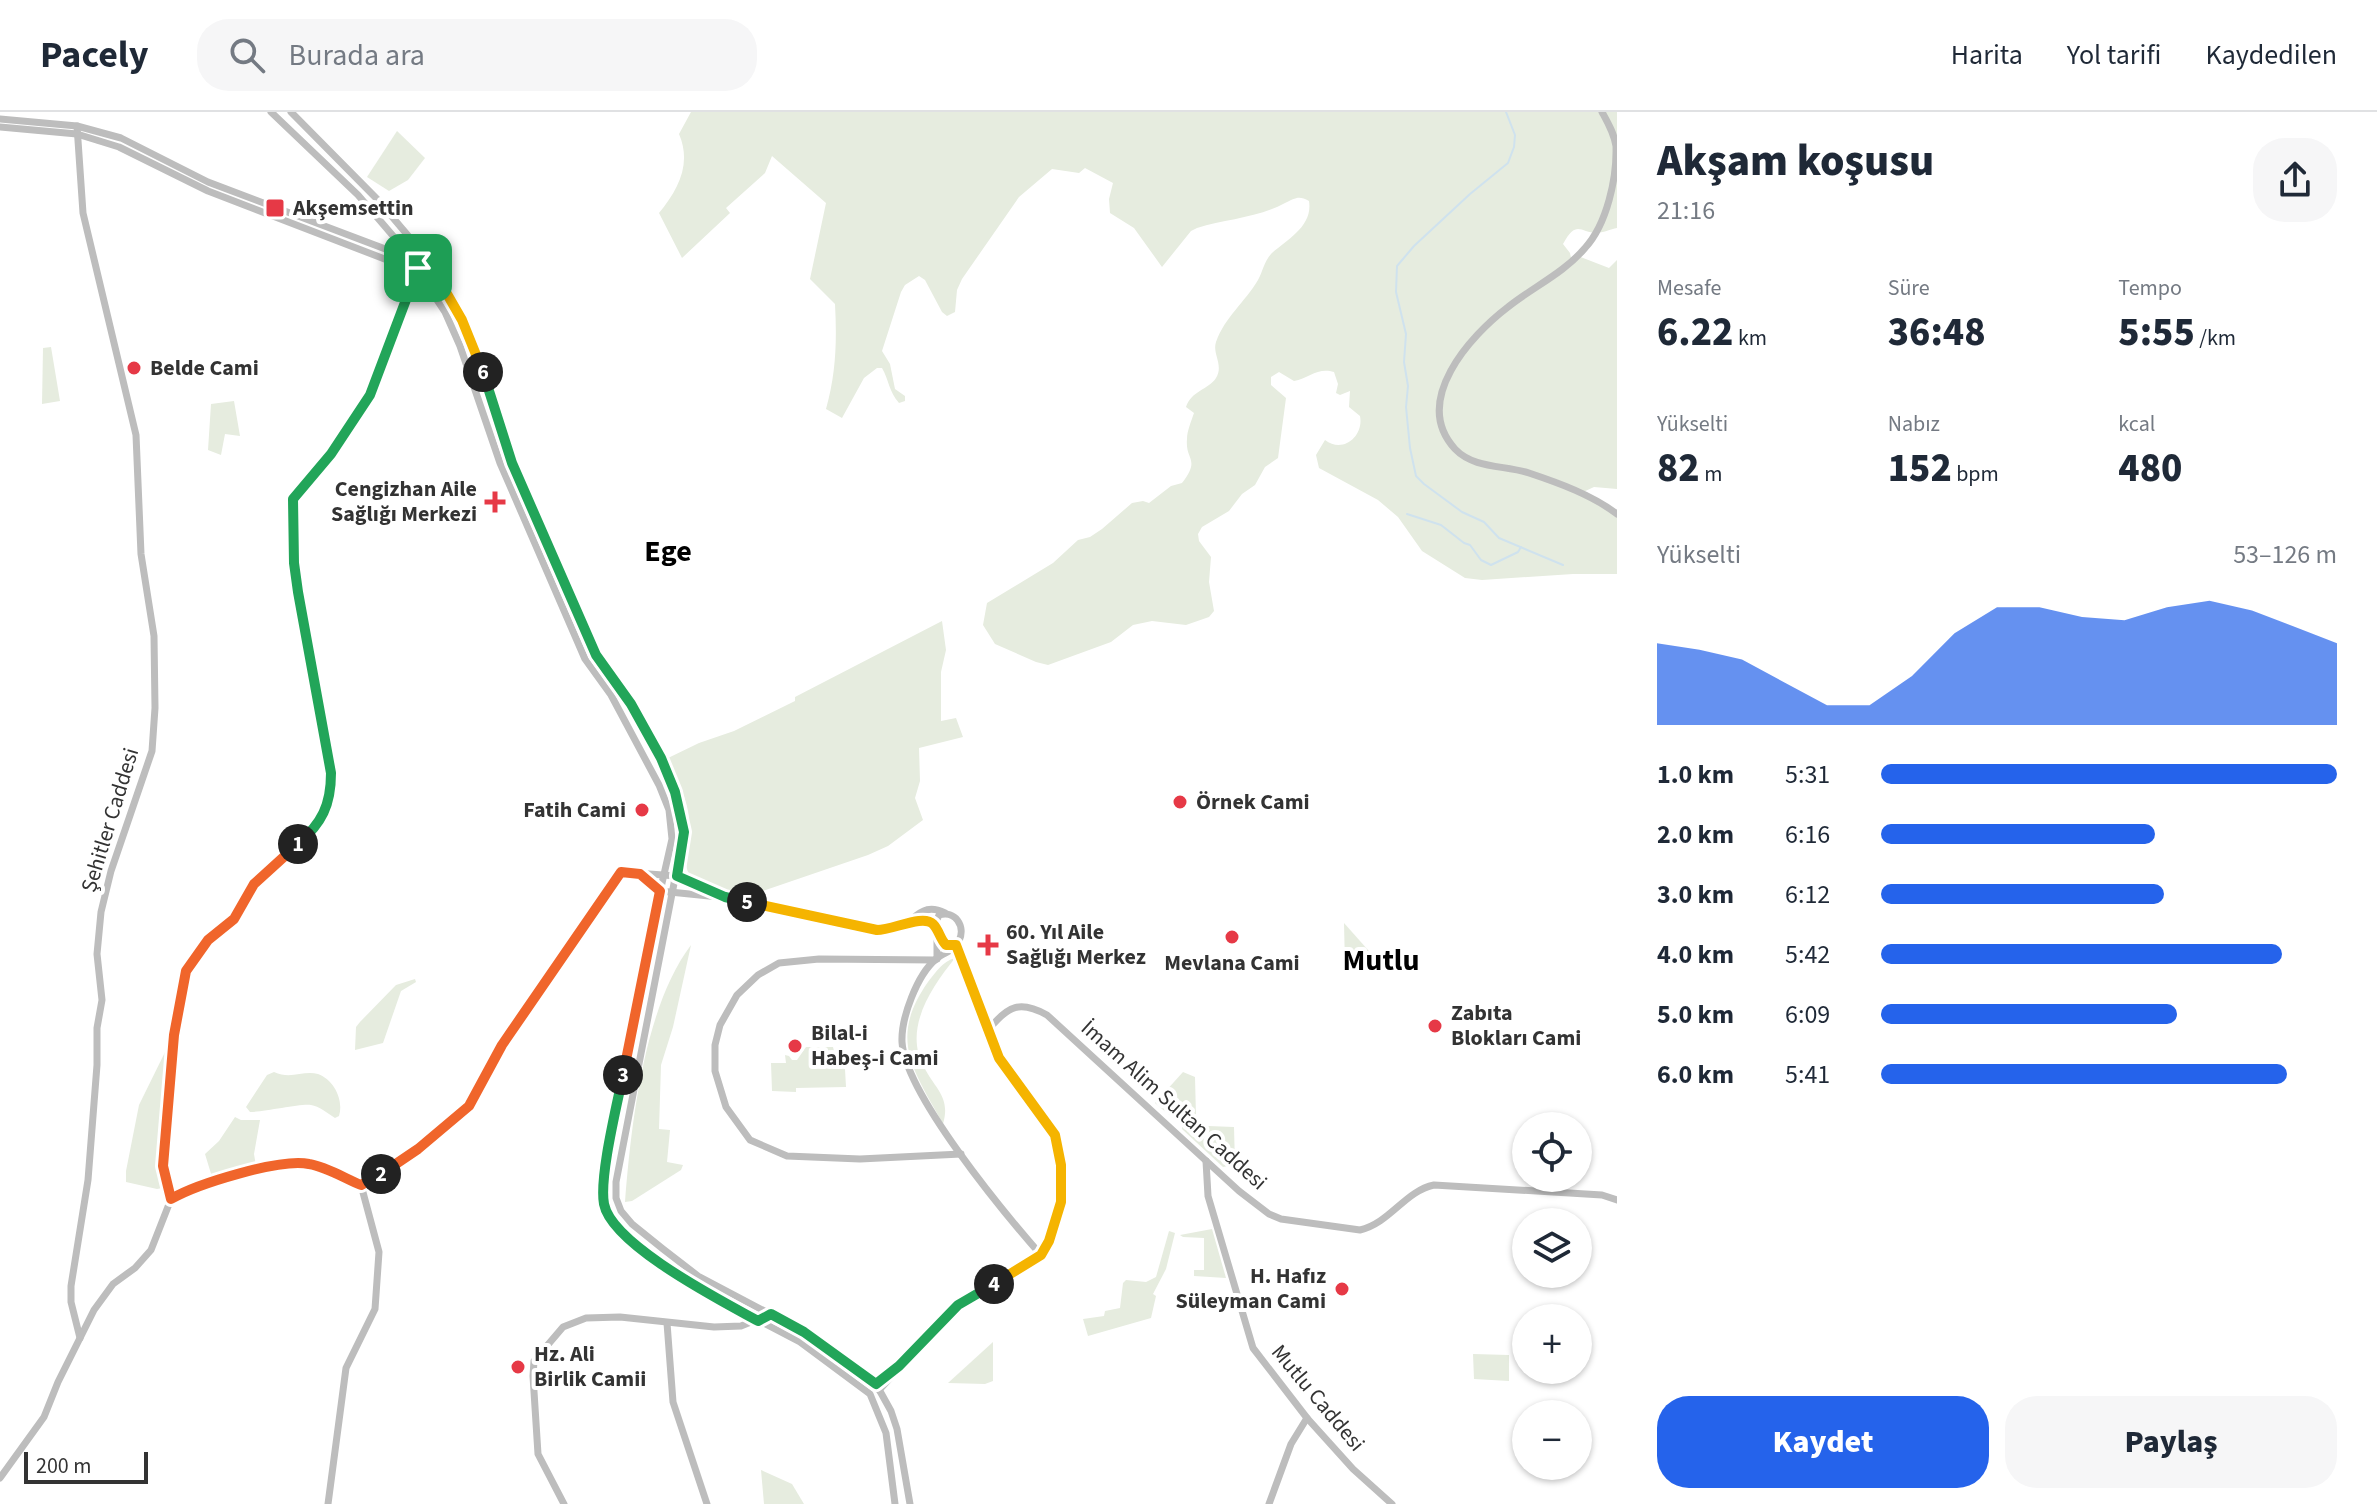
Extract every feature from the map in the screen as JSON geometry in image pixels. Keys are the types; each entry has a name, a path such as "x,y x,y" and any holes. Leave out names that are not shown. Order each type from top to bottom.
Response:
{"street":[{"path":"271,112 358,195 418,268 445,312 500,463 585,659 611,695 669,810 672,839 605,1179 604,1203 613,1224 691,1285 800,1342 870,1394 886,1433 895,1504"},
{"path":"291,112 377,199 416,245 462,320 512,463 591,643 631,704 661,758 675,792 684,832 616,1182 616,1198 621,1211 632,1224 698,1276 804,1332 878,1387 897,1429 910,1504"},
{"path":"1602,112 1615,143 1616,168 1607,207 1593,239 1578,256 1484,327 1449,376 1439,403 1447,436 1453,447 1464,456 1484,464 1530,473 1586,495 1617,514"},
{"path":"0,119 121,138 238,194 388,250 405,251"},
{"path":"0,127 77,130 208,191 395,263 418,268 427,266 429,262"},
{"name":"Şehitler Caddesi","path":"77,130 80,194 87,235 136,435 141,554 154,636 155,708 152,751 111,871 101,912 97,954 103,984 97,1028 97,1065 88,1176 71,1286 71,1302 80,1338"},
{"path":"405,251 410,245 416,245"},
{"path":"0,1478 44,1417 94,1310 113,1284 135,1268 151,1250 171,1199 163,1166 174,1035 186,971 208,940 234,919 254,884 314,830 331,797 331,773 294,563 293,499 331,454 370,395 418,268"},
{"path":"361,1185 418,1149 469,1106 502,1045 621,872 677,876 725,897"},
{"path":"640,874 660,891 672,894 725,897 877,930 893,930 925,919 931,922 946,945 956,945"},
{"path":"907,924 924,910 932,908 954,916 960,923 960,940 936,960 906,1015 902,1041 906,1063 916,1088 961,1154 1041,1255"},
{"path":"936,960 937,919 945,913"},
{"path":"878,1387 958,1305 1026,1267 1041,1255 1049,1241 1061,1202 1059,1152 1055,1135 999,1058 956,945"},
{"path":"936,960 819,959 779,963 758,975 737,995 720,1025 715,1045 715,1071 726,1107 744,1133 750,1140 787,1156 860,1159 961,1154"},
{"name":"İmam Alim Sultan Caddesi","path":"990,1028 1011,1008 1026,1007 1047,1015 1206,1161 1269,1214 1281,1219 1350,1230 1370,1228 1418,1189 1434,1185 1602,1195 1617,1200"},
{"name":"Mutlu Caddesi","path":"1206,1161 1208,1196 1253,1348 1307,1418 1381,1500 1392,1504"},
{"path":"171,1199 186,1191 279,1164 306,1163 361,1185"},
{"path":"328,1504 346,1368 375,1309 379,1252 361,1185"},
{"path":"564,1504 538,1454 534,1361 563,1327 586,1318 620,1317 714,1327 741,1326 771,1314"},
{"path":"667,1323 673,1402 707,1504"},
{"path":"1269,1504 1291,1444 1307,1418"},
{"path":"0,1469 20,1451"}],"shaded area":[{"path":"691,112 1617,112 1617,228 1597,233 1575,230 1563,244 1571,258 1578,256 1609,268 1617,260 1617,489 1594,487 1581,493 1617,514 1617,574 1482,580 1465,578 1422,551 1398,517 1378,500 1319,468 1316,455 1325,440 1332,444 1345,444 1359,430 1360,416 1349,407 1350,391 1340,395 1336,393 1338,384 1334,372 1318,372 1294,381 1279,372 1271,377 1271,385 1286,398 1278,458 1265,467 1255,485 1242,494 1229,511 1202,527 1198,534 1199,541 1211,557 1209,582 1214,611 1209,617 1186,625 1152,621 1133,625 1111,642 1048,665 995,644 983,625 987,603 1053,563 1078,540 1102,529 1132,503 1149,503 1171,486 1182,483 1188,475 1191,464 1187,439 1194,413 1186,407 1188,402 1216,378 1219,369 1215,346 1220,333 1258,280 1269,256 1303,225 1309,201 1297,198 1264,212 1197,228 1191,231 1162,267 1134,228 1110,213 1113,183 1085,168 1079,173 1052,169 1019,197 962,279 957,290 955,312 947,316 942,312 925,280 919,276 905,285 882,351 890,364 895,389 905,396 905,401 899,403 882,368 877,368 864,378 842,418 826,409 835,357 835,304 810,279 826,203 772,156 765,173 726,208 730,213 682,258 659,213 681,176 684,156 679,134"},
{"path":"397,131 425,158 408,180 389,191 367,177"},
{"path":"51,347 60,401 42,404 43,348"},
{"path":"234,401 240,436 225,434 221,455 208,450 211,404"},
{"path":"942,621 946,650 941,672 941,721 956,718 963,737 919,748 920,781 915,798 923,820 888,846 868,855 754,894 727,892 702,885 692,878 686,861 687,804 666,759 795,701 795,697"},
{"path":"1344,923 1376,959 1368,966 1345,966"},
{"path":"691,945 673,1027 661,1065 659,1129 670,1130 667,1162 683,1165 681,1170 632,1201 625,1202 636,1103 651,1033 675,971"},
{"path":"955,958 929,996 918,1024 918,1053 941,1094 945,1107 943,1124 915,1072 907,1039 909,1021 928,982 936,971"},
{"path":"415,979 416,982 401,991 383,1043 355,1050 356,1027 360,1022 396,985"},
{"path":"170,1042 159,1157 162,1188 157,1189 126,1182 126,1171 139,1105"},
{"path":"806,1047 833,1047 834,1051 844,1051 846,1087 772,1091 771,1063 786,1063 785,1055 797,1060"},
{"path":"274,1072 286,1075 312,1073 324,1077 339,1097 339,1116 335,1118 317,1107 306,1105 250,1112 246,1107 267,1075"},
{"path":"1183,1072 1195,1077 1196,1117 1173,1118 1155,1103"},
{"path":"235,1117 260,1120 254,1154 256,1166 212,1177 205,1154 219,1141"},
{"path":"1182,1125 1234,1127 1235,1165 1223,1167 1182,1129"},
{"path":"1212,1229 1226,1278 1194,1276 1194,1270 1204,1270 1204,1238 1180,1235"},
{"path":"1169,1231 1175,1233 1166,1269 1153,1294 1156,1296 1151,1318 1088,1336 1083,1319 1104,1316 1105,1311 1120,1308 1126,1280 1146,1282 1156,1277"},
{"path":"993,1342 993,1381 985,1384 948,1383"},
{"path":"1473,1354 1509,1355 1509,1381 1474,1379"},
{"path":"761,1470 792,1484 804,1504 764,1504"}],"waterway":[{"path":"1506,112 1515,135 1508,163 1470,194 1397,266 1396,292 1406,334 1404,362 1410,448 1416,476 1424,484 1462,512 1484,522 1499,538 1563,565"},
{"path":"1407,514 1441,525 1470,545 1481,560 1491,565 1518,552 1521,547"}],"place":[{"name":"Akşemsettin","path":"275,208"},
{"name":"Belde Cami","path":"134,368"},
{"name":"Cengizhan Aile Sağlığı Merkezi","path":"495,502"},
{"name":"Örnek Cami","path":"1180,802"},
{"name":"Fatih Cami","path":"642,810"},
{"name":"Mevlana Cami","path":"1232,937"},
{"name":"60. Yıl Aile Sağlığı Merkez","path":"988,945"},
{"name":"Zabıta Blokları Cami","path":"1435,1026"},
{"name":"Bilal-i Habeş-i Cami","path":"795,1046"},
{"name":"H. Hafız Süleyman Cami","path":"1342,1289"},
{"name":"Hz. Ali Birlik Camii","path":"518,1367"}],"district":[{"name":"Ege","path":"668,551"},
{"name":"Mutlu","path":"1381,960"}],"route":[{"path":"429,262 462,320 512,463 596,655 631,704 674,788 684,832 677,876 725,897 857,927 893,930 919,919 931,922 946,945 956,945 999,1058 1055,1135 1061,1165 1061,1202 1059,1215 1041,1255 1026,1267 958,1305 899,1366 876,1384 804,1332 771,1314 758,1321 691,1285 613,1224 604,1203 605,1179 660,891 640,874 621,872 502,1045 469,1106 449,1125 387,1171 361,1185 319,1166 279,1164 186,1191 171,1199 163,1166 174,1035 186,971 208,940 234,919 254,884 314,830 331,797 331,773 323,742 294,563 293,499 331,454 370,395 418,268 427,266 429,262"}]}
